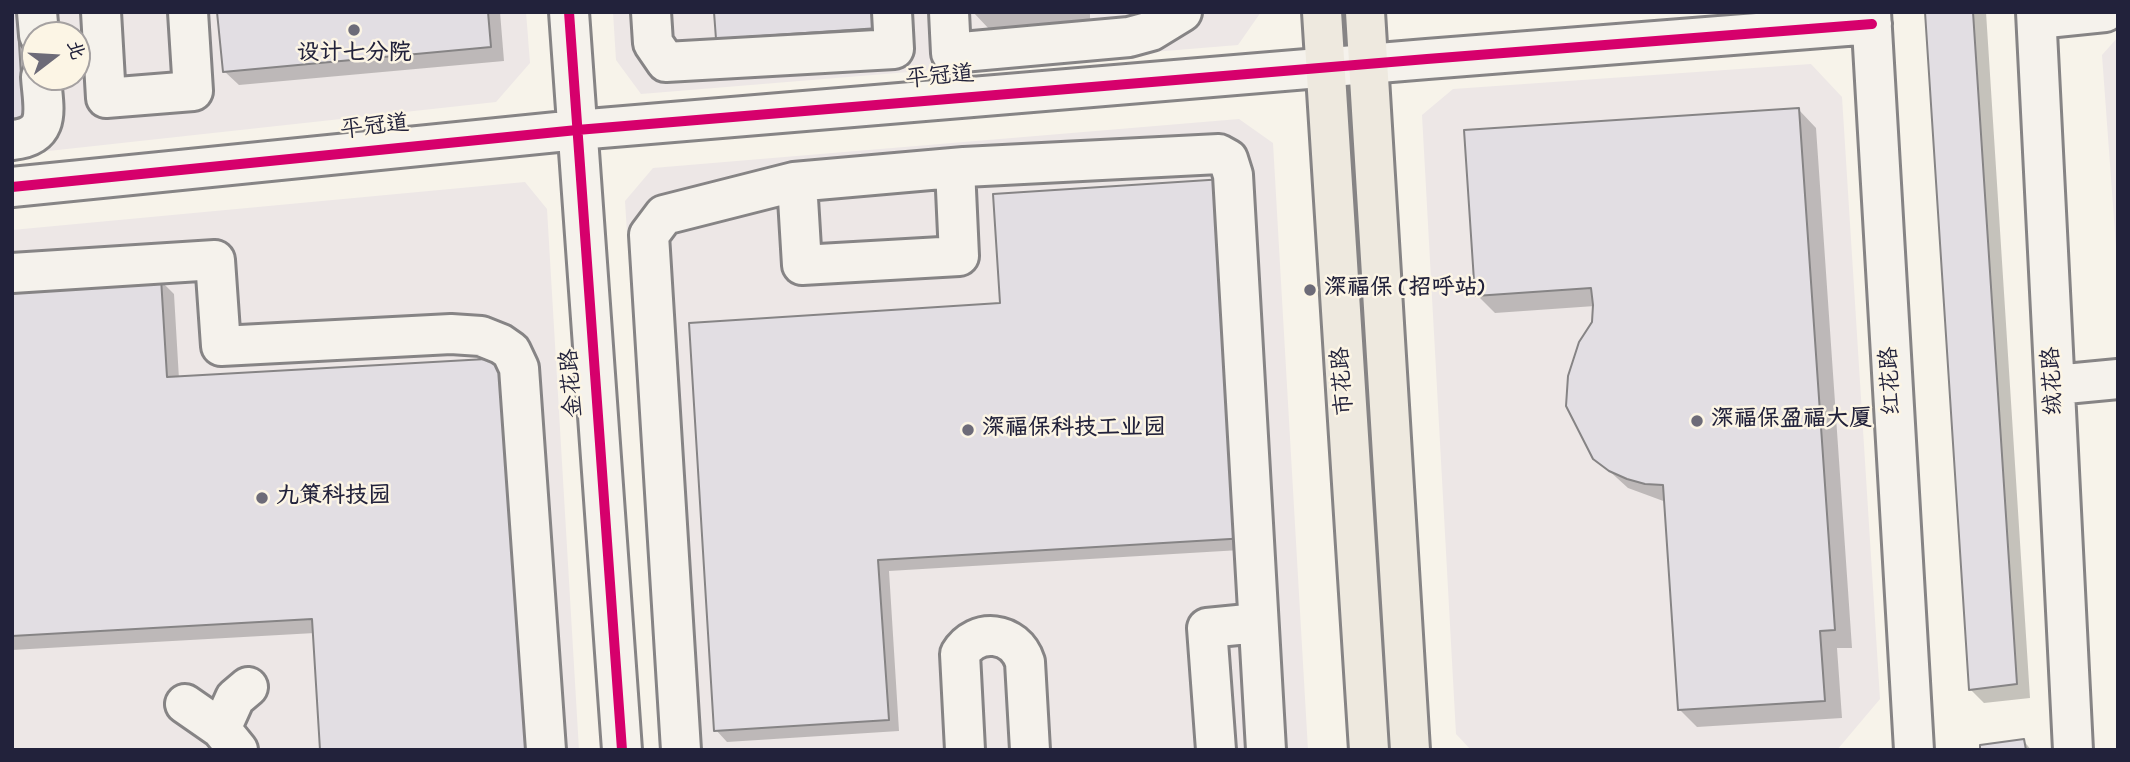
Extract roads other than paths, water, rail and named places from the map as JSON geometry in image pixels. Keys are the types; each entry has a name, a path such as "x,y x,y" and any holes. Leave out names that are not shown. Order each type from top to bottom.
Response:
{"main road":[{"name":"市花路","path":"1322,12 1369,750"},
{"name":"市花路","path":"1365,12 1409,750"}],"street":[{"path":"101,12 106,98 193,91 188,12"},
{"name":"金花路","path":"569,12 622,750"},
{"path":"651,12 653,43 666,62 894,49 892,12"},
{"path":"949,12 951,53 1129,37 1141,23 1152,31 1182,12"},
{"path":"2037,16 2105,12"},
{"name":"绒花路","path":"2037,16 2073,750"},
{"name":"平冠道","path":"12,187 577,130 1325,68 1872,18"},
{"name":"红花路","path":"1872,18 1914,750"},
{"path":"12,140 24,139 42,127 42,91"},
{"path":"681,750 649,235 664,215 797,182 955,168 1219,154 1228,159 1233,175 1266,750"},
{"path":"797,182 802,265 959,256 955,168"},
{"path":"12,273 215,260 221,346 451,334 481,336 511,351 519,368 546,750"},
{"path":"2055,384 2118,379"},
{"path":"1216,750 1207,628 1258,623"},
{"path":"965,750 960,654 965,645 978,638 991,636 1004,638 1021,650 1030,750"},
{"path":"230,739 235,698 248,687"},
{"path":"185,704 230,739"}],"place":[{"name":"设计七分院","path":"354,30"},
{"name":"深福保 (招呼站)","path":"1310,290"},
{"name":"深福保盈福大厦","path":"1697,421"},
{"name":"深福保科技工业园","path":"968,430"},
{"name":"九策科技园","path":"262,498"}]}
